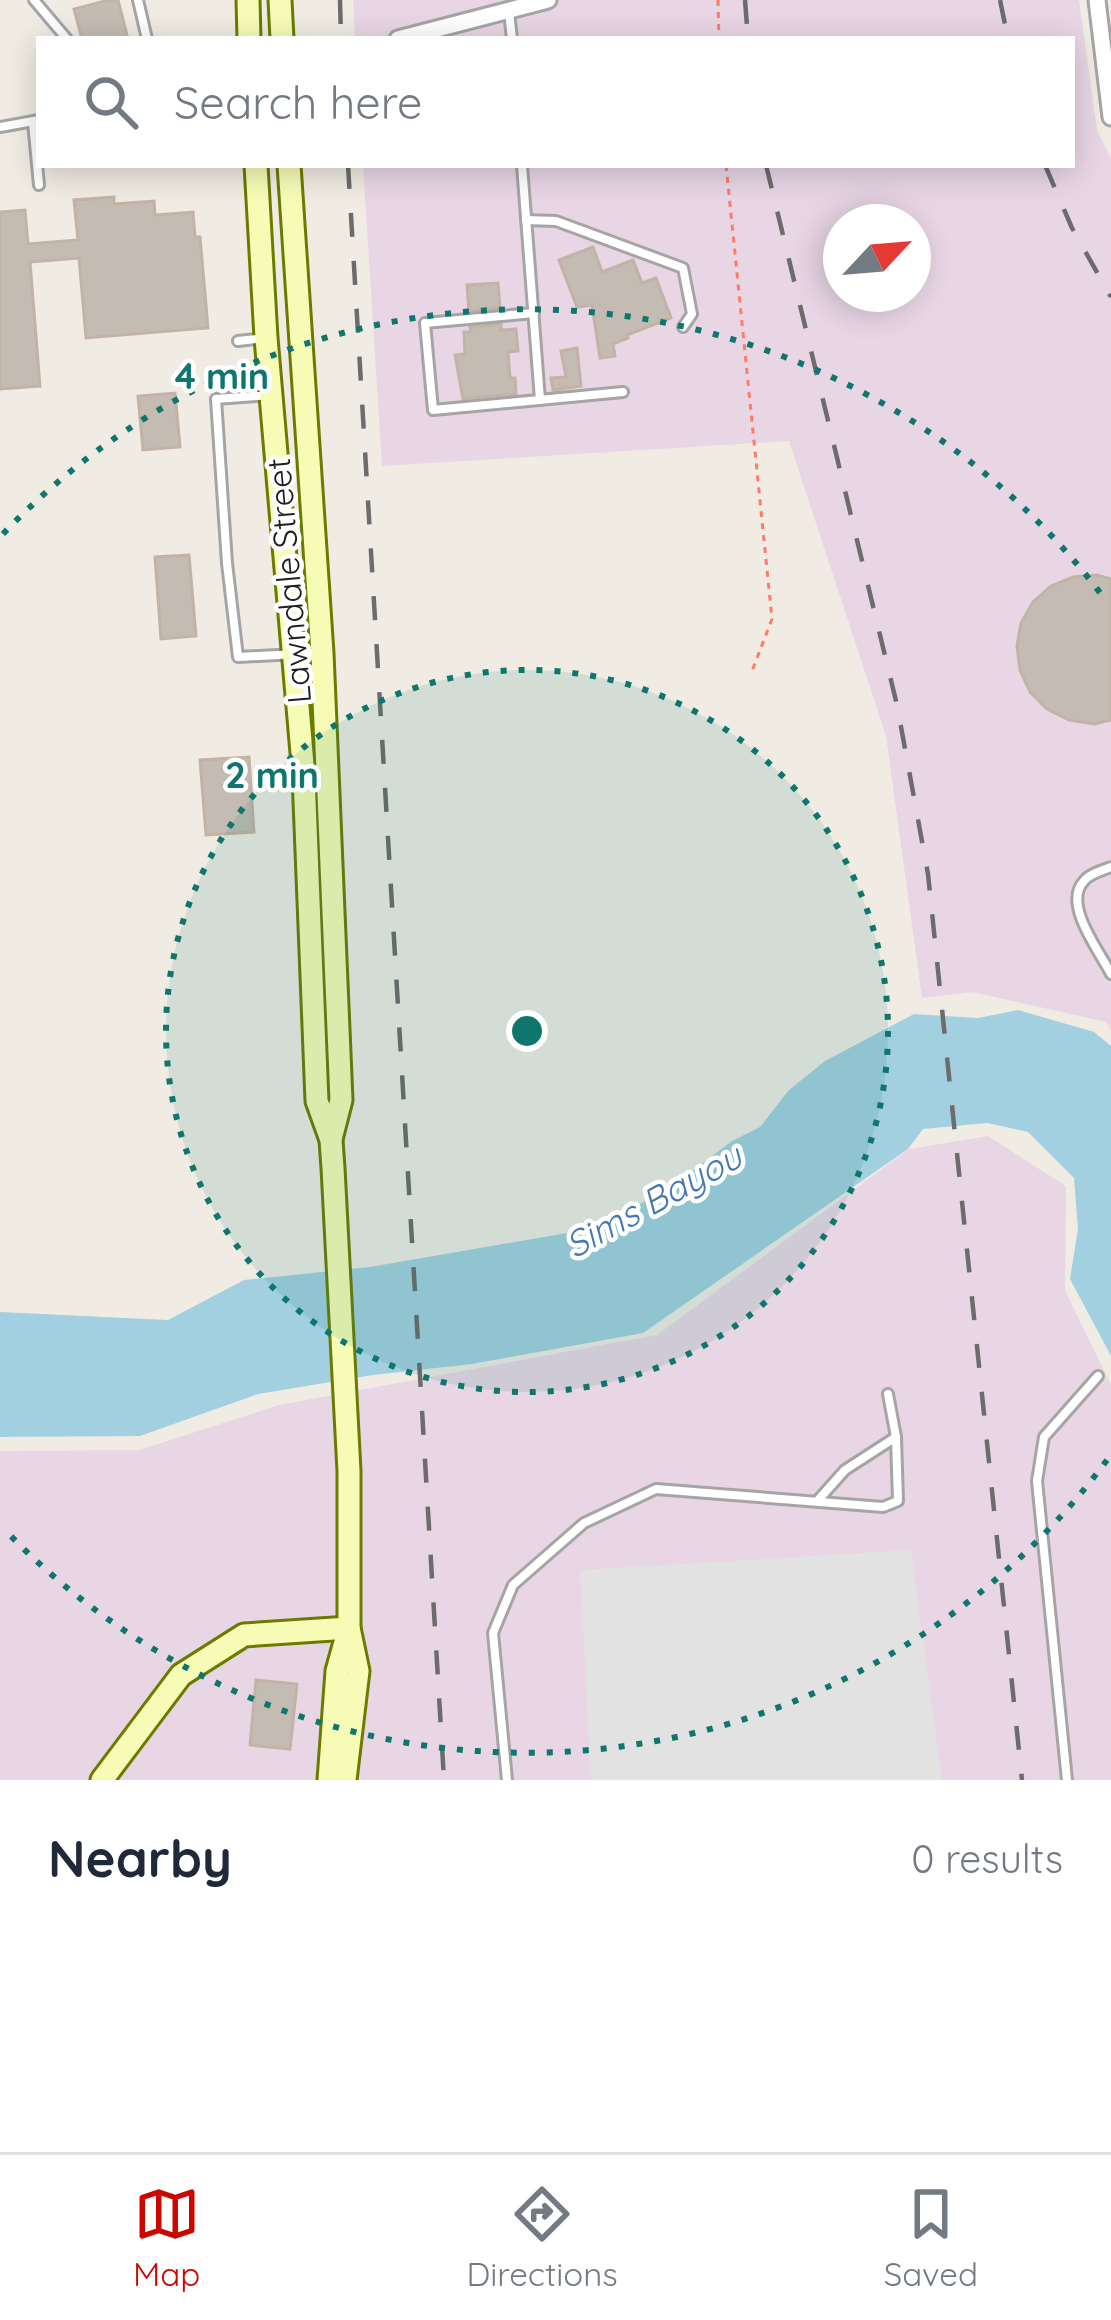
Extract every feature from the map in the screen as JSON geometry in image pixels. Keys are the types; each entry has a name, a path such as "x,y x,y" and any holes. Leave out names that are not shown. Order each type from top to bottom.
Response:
{"main road":[{"path":"280,0 282,36"},
{"path":"247,4 249,36"},
{"name":"Lawndale Street","path":"256,168 266,338 296,654 317,1101 331,1140 350,1471 349,1628 358,1671 345,1780"},
{"name":"Lawndale Street","path":"289,168 322,653 341,1100 331,1140"},
{"path":"102,1780 181,1676 244,1635 349,1628"},
{"name":"Lawndale Street","path":"329,1780 337,1671 349,1628"}],"street":[{"path":"409,36 548,0"},
{"path":"1097,0 1111,117"}],"lane":[{"path":"138,0 146,36"},
{"path":"40,2 65,36"},
{"path":"509,10 512,36"},
{"path":"0,127 36,121"},
{"path":"38,168 39,185"},
{"path":"522,168 540,400"},
{"path":"526,220 556,221 683,268 692,314 683,327"},
{"path":"534,313 424,323 433,410 623,392"},
{"path":"238,341 266,338"},
{"path":"272,395 216,399 238,657 322,653"},
{"path":"1111,867 1084,879 1076,896 1078,910 1111,974"},
{"path":"1067,1780 1037,1481 1044,1437 1098,1376"},
{"path":"506,1780 493,1633 513,1585 584,1522 656,1490 883,1508 898,1502 896,1437 888,1394"},
{"path":"818,1500 845,1470 896,1437"}],"path":[{"path":"718,0 718,36"},
{"path":"726,168 772,619 752,671"}],"shaded area":[{"path":"353,0 1079,0 1097,130 1111,158 1111,1031 1106,1022 972,992 922,998 886,736 789,441 382,466 363,168 1075,168 1075,36 355,36"},
{"path":"988,1136 1066,1186 1065,1290 1111,1385 1111,1780 0,1780 0,1451 139,1450 279,1405 657,1335 909,1149"},
{"path":"911,1550 942,1780 591,1780 580,1570"}],"water":[{"name":"Sims Bayou","path":"1018,1010 1094,1032 1111,1046 1111,1356 1070,1279 1078,1229 1074,1178 1028,1132 987,1123 923,1129 908,1149 643,1333 472,1364 258,1394 140,1436 0,1437 0,1312 168,1320 244,1280 370,1267 596,1228 671,1187 732,1141 760,1127 789,1090 825,1061 914,1014 978,1018"}],"building":[{"path":"118,0 127,36 81,36 74,9"},
{"path":"114,197 114,204 154,201 155,215 193,212 195,237 200,237 208,328 86,338 79,258 30,262 40,386 0,389 0,212 25,210 28,244 78,240 74,200"},
{"path":"593,247 602,272 633,260 642,283 656,278 671,318 627,335 613,344 615,356 600,358 592,305 577,307 559,260"},
{"path":"498,283 500,308 469,311 467,285"},
{"path":"501,324 501,330 516,329 518,351 508,352 516,394 463,399 455,355 465,354 464,332 471,332 470,327"},
{"path":"577,348 581,386 553,390 551,378 566,377 561,351"},
{"path":"175,393 180,447 143,450 138,396"},
{"path":"189,555 196,636 161,639 155,557"},
{"path":"1073,577 1111,579 1111,720 1094,724 1069,720 1047,709 1030,692 1020,670 1017,646 1021,623 1033,602 1051,586"},
{"path":"249,757 254,832 206,835 200,760"},
{"path":"256,1680 297,1684 290,1749 250,1745"}],"railway":[{"path":"340,0 341,36"},
{"path":"745,0 748,36"},
{"path":"1000,0 1007,36"},
{"path":"348,168 444,1780"},
{"path":"767,168 897,705 928,874 1022,1780"},
{"path":"1046,168 1072,228 1111,297"}]}
